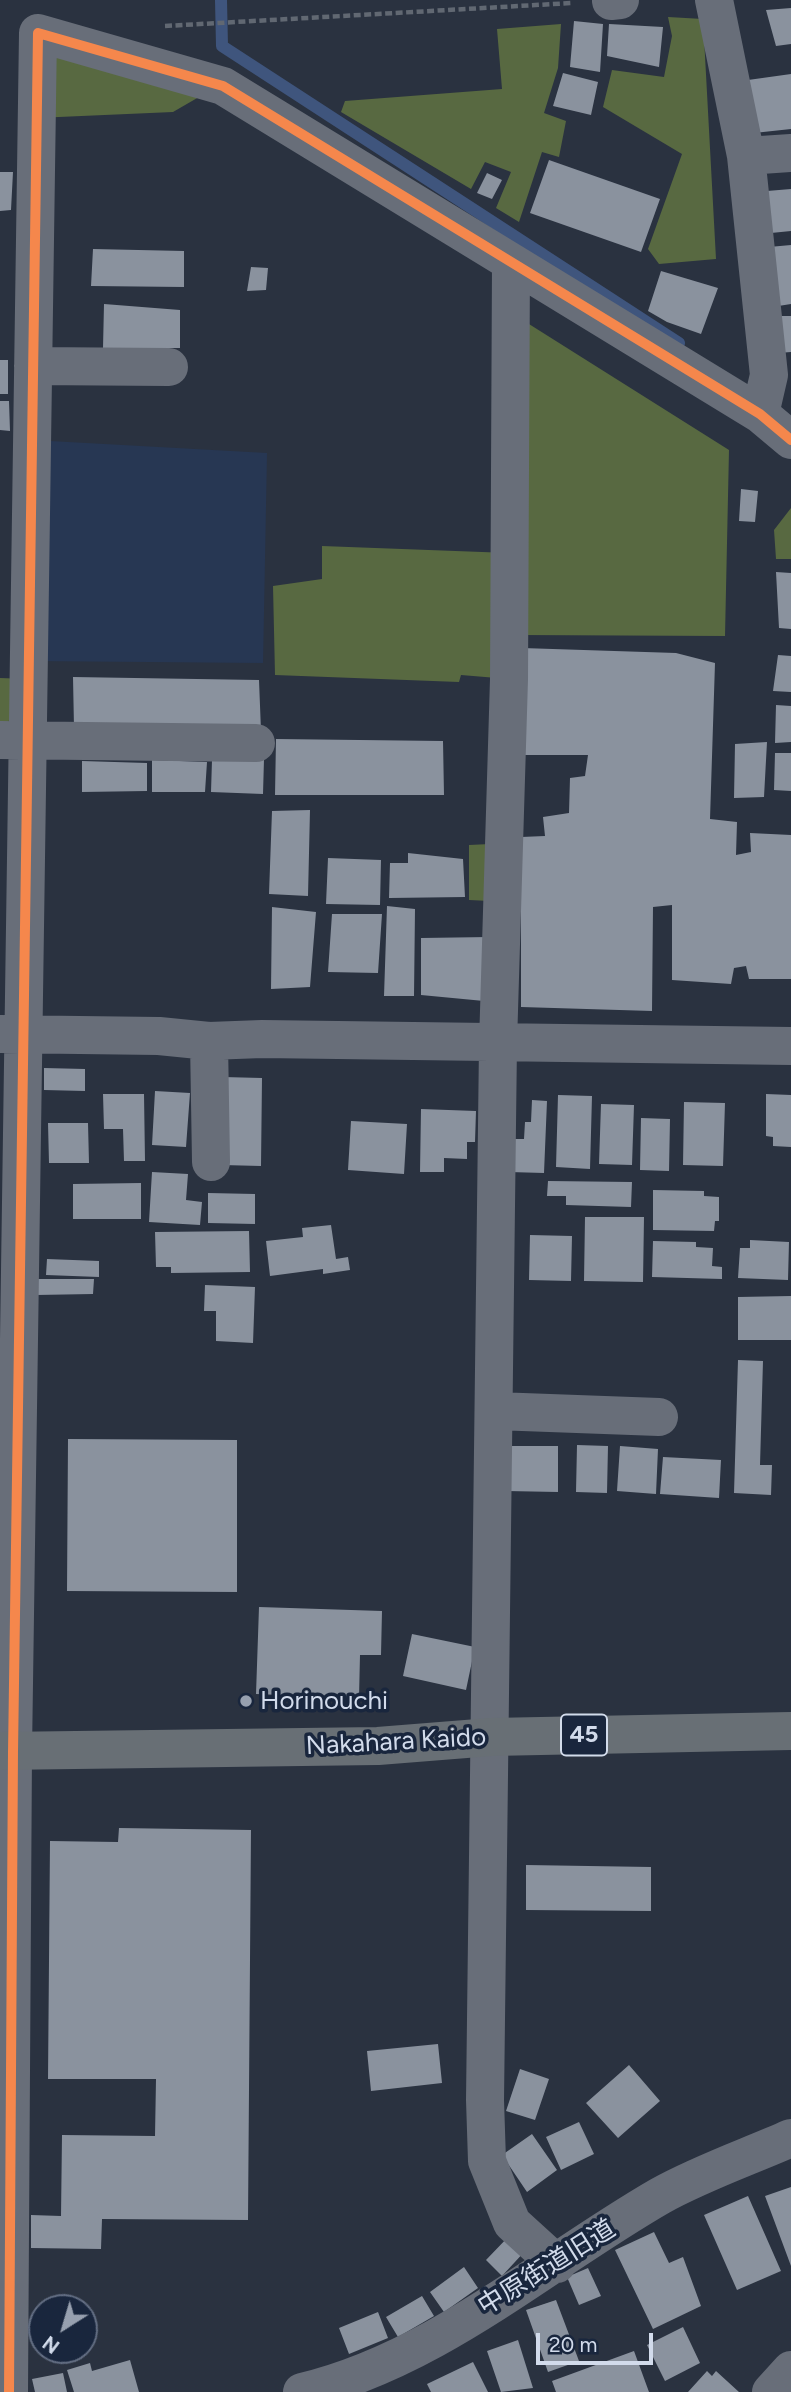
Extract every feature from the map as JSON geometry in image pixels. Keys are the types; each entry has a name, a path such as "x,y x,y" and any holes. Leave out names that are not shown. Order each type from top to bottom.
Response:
{"main road":[{"name":"Nakahara Kaido","path":"7,1751 378,1746 491,1737 791,1731"}],"street":[{"path":"714,0 746,156 770,390 791,440"},
{"path":"9,2392 7,1652 15,593 33,366 38,33 223,86 512,262 770,390"},
{"path":"746,156 791,153"},
{"path":"512,262 509,679 498,1044 487,2161 512,2223 557,2264"},
{"path":"33,366 169,367"},
{"path":"14,741 256,743"},
{"path":"12,1034 159,1036 209,1041 262,1039 791,1046"},
{"path":"209,1041 211,1162"},
{"path":"495,1411 659,1417"},
{"name":"中原街道旧道","path":"302,2392 331,2385 403,2356 557,2264 661,2196 791,2138"},
{"path":"771,2392 791,2370"}],"path":[{"path":"195,25 615,1"}],"shaded area":[{"path":"32,440 267,453 263,663 29,661"}],"green space":[{"path":"668,17 703,19 716,259 659,264 648,249 682,154 603,107 612,70 664,77 672,36"},
{"path":"561,24 558,68 544,113 566,121 559,157 542,152 519,222 496,208 511,172 485,162 471,189 341,112 345,101 502,89 497,29"},
{"path":"38,33 218,86 173,112 36,118"},
{"path":"521,319 729,450 725,636 518,635"},
{"path":"791,508 791,559 776,559 774,530"},
{"path":"322,546 509,553 509,679 461,675 459,682 275,675 273,586 322,579"},
{"path":"0,678 28,679 0,740"},
{"path":"490,844 490,901 469,900 469,845"}],"building":[{"path":"791,8 791,44 776,46 766,10"},
{"path":"574,21 603,24 600,72 570,67"},
{"path":"609,24 663,27 659,67 607,56"},
{"path":"563,73 598,82 591,115 553,106"},
{"path":"791,74 791,129 754,133 748,80"},
{"path":"549,160 660,199 641,252 530,213"},
{"path":"0,172 13,172 11,210 0,211"},
{"path":"487,173 502,180 492,199 477,193"},
{"path":"791,189 791,231 771,233 767,191"},
{"path":"791,245 791,304 772,307 769,247"},
{"path":"93,249 184,251 184,287 91,286"},
{"path":"251,267 268,268 266,290 247,291"},
{"path":"661,271 718,288 701,334 667,322 648,311"},
{"path":"104,304 180,310 180,348 103,348"},
{"path":"779,316 791,316 791,352 778,353"},
{"path":"0,360 8,360 8,394 0,394"},
{"path":"0,401 9,401 10,431 0,430"},
{"path":"741,489 758,491 755,522 739,521"},
{"path":"776,572 791,573 791,629 779,628"},
{"path":"522,648 676,653 715,663 710,819 737,822 736,855 751,852 750,833 791,835 791,979 749,979 746,966 734,968 731,984 672,980 672,905 653,907 652,1011 521,1007 521,837 545,836 543,817 569,813 570,778 585,776 588,755 520,755"},
{"path":"778,655 791,656 791,692 773,691"},
{"path":"73,677 259,680 261,731 74,728"},
{"path":"776,705 791,706 791,742 775,743"},
{"path":"276,739 443,741 444,795 275,795"},
{"path":"767,742 764,797 734,798 735,744"},
{"path":"775,753 791,753 791,791 774,790"},
{"path":"264,759 263,794 211,792 212,760"},
{"path":"152,760 207,762 205,792 152,792"},
{"path":"82,761 147,763 147,791 82,792"},
{"path":"310,810 308,896 269,894 272,811"},
{"path":"408,853 463,859 465,897 389,898 390,863 408,863"},
{"path":"328,858 381,860 380,905 326,904"},
{"path":"387,906 415,909 414,996 384,996"},
{"path":"272,907 316,912 310,987 271,989"},
{"path":"332,914 382,914 378,973 328,972"},
{"path":"489,937 484,1001 421,995 421,938"},
{"path":"44,1068 85,1069 85,1091 44,1090"},
{"path":"223,1077 262,1078 261,1166 222,1165"},
{"path":"155,1091 190,1093 186,1147 152,1145"},
{"path":"103,1094 144,1094 145,1161 124,1161 123,1129 104,1129"},
{"path":"766,1094 791,1095 791,1147 773,1146 773,1137 766,1136"},
{"path":"558,1095 592,1096 590,1169 556,1167"},
{"path":"532,1100 547,1101 544,1173 509,1172 511,1139 524,1139 525,1122 531,1122"},
{"path":"684,1102 725,1103 723,1166 683,1165"},
{"path":"601,1104 634,1105 632,1165 599,1164"},
{"path":"421,1109 476,1111 475,1142 467,1142 467,1159 444,1158 444,1172 420,1172"},
{"path":"641,1118 670,1119 669,1171 640,1170"},
{"path":"351,1121 407,1124 404,1174 348,1170"},
{"path":"48,1123 88,1123 89,1163 49,1163"},
{"path":"152,1172 188,1174 186,1200 202,1202 200,1225 149,1222"},
{"path":"548,1181 632,1182 631,1207 566,1205 566,1196 547,1196"},
{"path":"141,1183 141,1219 73,1219 73,1184"},
{"path":"653,1190 704,1191 704,1196 719,1197 719,1221 715,1221 714,1231 653,1230"},
{"path":"208,1193 255,1194 255,1224 208,1223"},
{"path":"585,1217 644,1217 643,1282 584,1281"},
{"path":"331,1225 336,1259 348,1257 350,1270 323,1274 323,1269 270,1276 266,1241 303,1237 302,1228"},
{"path":"249,1231 250,1272 171,1273 171,1267 156,1267 155,1232"},
{"path":"530,1235 572,1236 571,1281 529,1280"},
{"path":"750,1240 789,1242 788,1280 738,1278 740,1248 750,1248"},
{"path":"653,1241 696,1242 696,1247 713,1248 712,1266 722,1267 722,1279 652,1277"},
{"path":"47,1259 99,1261 99,1277 46,1275"},
{"path":"36,1279 94,1279 93,1294 36,1295"},
{"path":"205,1285 255,1287 253,1343 216,1341 216,1311 204,1311"},
{"path":"791,1296 791,1340 738,1340 738,1297"},
{"path":"738,1360 763,1361 760,1465 772,1465 771,1495 734,1493"},
{"path":"68,1439 237,1440 237,1592 67,1591"},
{"path":"577,1445 608,1446 607,1493 576,1492"},
{"path":"506,1446 558,1446 558,1492 506,1491"},
{"path":"620,1446 658,1449 656,1494 617,1491"},
{"path":"663,1457 721,1460 719,1498 660,1494"},
{"path":"259,1607 382,1611 381,1655 360,1655 359,1698 256,1694"},
{"path":"412,1634 475,1647 466,1690 403,1676"},
{"path":"119,1828 251,1830 248,2220 102,2219 101,2249 31,2248 31,2215 61,2216 62,2135 155,2136 156,2079 48,2079 50,1841 118,1842"},
{"path":"526,1865 651,1867 651,1911 526,1910"},
{"path":"438,2044 442,2083 371,2091 367,2051"},
{"path":"629,2065 660,2101 618,2138 586,2103"},
{"path":"520,2069 549,2079 535,2120 506,2111"},
{"path":"579,2122 594,2154 561,2170 546,2137"},
{"path":"532,2134 557,2170 527,2192 502,2155"},
{"path":"791,2187 791,2266 765,2196"},
{"path":"748,2196 781,2271 737,2290 704,2215"},
{"path":"654,2232 669,2263 683,2257 701,2306 653,2329 615,2250"},
{"path":"510,2235 526,2250 502,2276 486,2260"},
{"path":"464,2267 478,2288 444,2312 430,2292"},
{"path":"588,2268 601,2296 579,2305 567,2277"},
{"path":"422,2296 434,2316 398,2337 386,2317"},
{"path":"556,2300 579,2361 548,2372 526,2310"},
{"path":"378,2312 388,2338 349,2354 339,2328"},
{"path":"683,2327 700,2363 665,2381 647,2345"},
{"path":"518,2340 533,2388 501,2392 487,2351"},
{"path":"634,2351 649,2392 556,2392 552,2381"},
{"path":"130,2360 139,2392 74,2392 67,2370 90,2364 92,2371"},
{"path":"473,2362 488,2392 431,2392 427,2384"},
{"path":"707,2371 712,2376 716,2371 739,2392 688,2392"},
{"path":"63,2373 67,2392 35,2392 32,2379"}],"waterway":[{"path":"221,0 222,46 679,343"}],"cycle path":[{"path":"9,2392 13,1751 38,33 223,86 760,414 791,440"}],"place":[{"name":"Horinouchi","path":"246,1701"}]}
